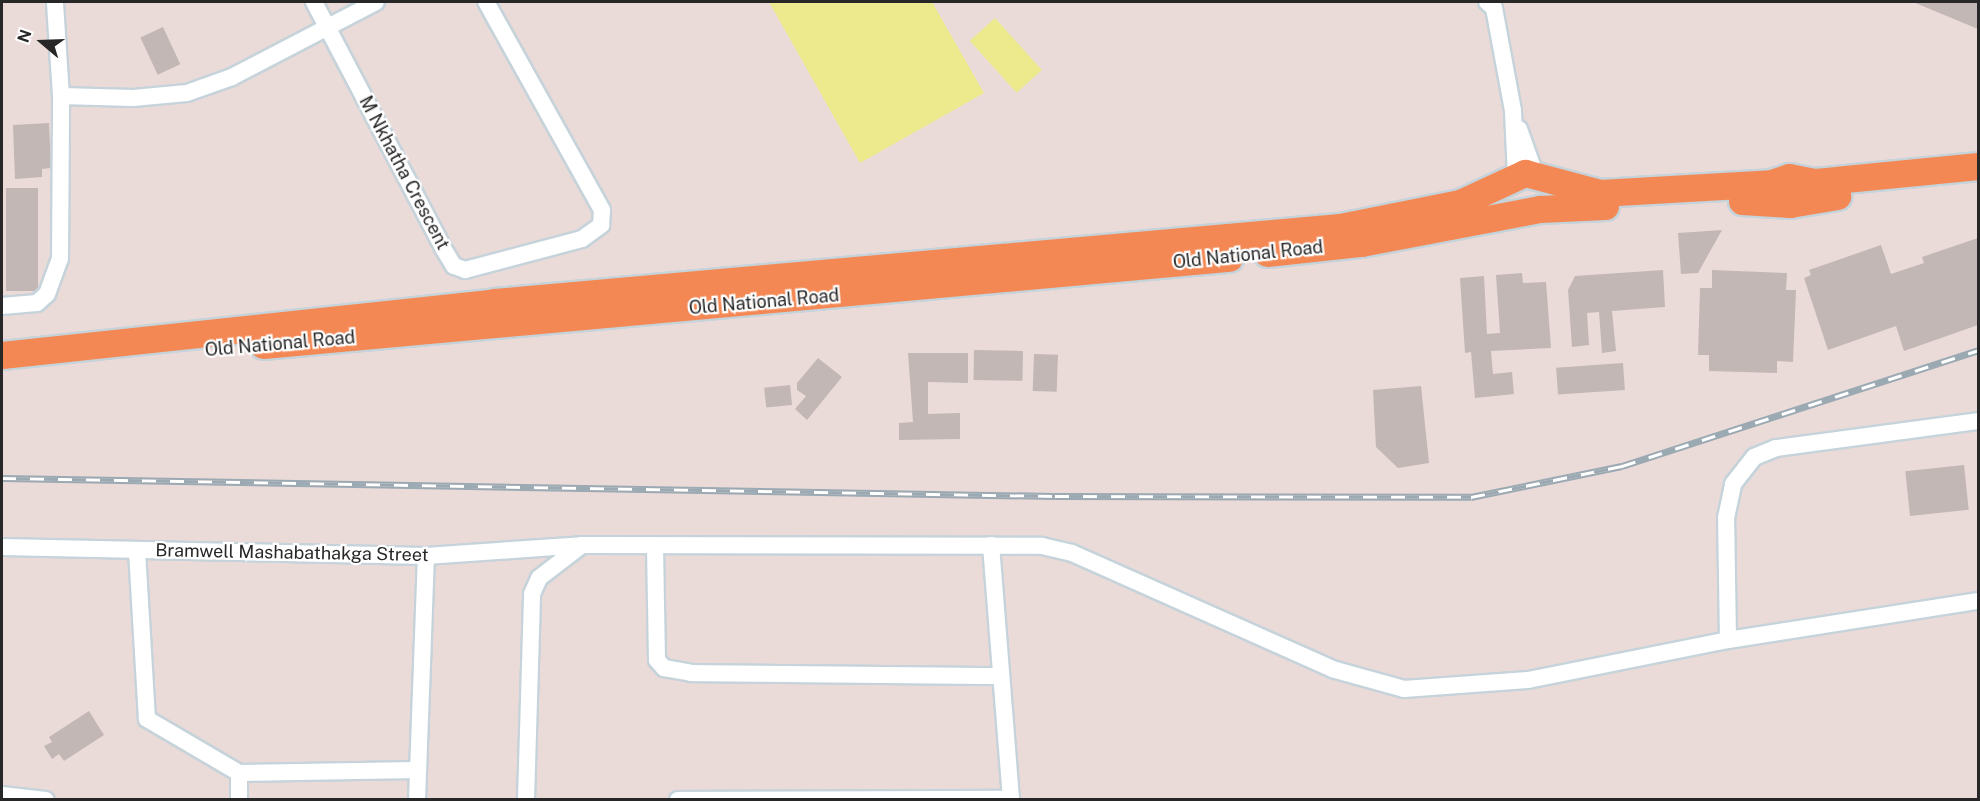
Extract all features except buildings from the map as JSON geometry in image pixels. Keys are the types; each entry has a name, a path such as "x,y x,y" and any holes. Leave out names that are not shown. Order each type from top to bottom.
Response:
{"main road":[{"name":"Old National Road","path":"2,372 1100,271 1361,243 1532,211 1790,191 1978,166"},
{"name":"Old National Road","path":"2,356 494,302 1328,228 1461,203 1526,177 1600,193 1790,191 1978,184"},
{"path":"1526,177 1547,188 1532,211 1510,204 1507,195 1526,177"}],"street":[{"path":"2,306 37,303 47,294 60,259 61,96 55,2"},
{"name":"M Nkhatha Crescent","path":"314,2 443,248 454,266 471,269 582,239 601,225 602,210 486,2"},
{"path":"61,96 133,98 187,93 232,76 376,2"},
{"path":"1492,4 1526,177"},
{"path":"1728,640 1726,518 1733,484 1754,457 1776,448 1978,422"},
{"path":"526,800 532,594 539,578 582,545"},
{"name":"Bramwell Mashabathakga Street","path":"2,547 426,556 582,545 1042,546 1072,553 1332,669 1404,689 1528,680 1728,640 1978,601"},
{"path":"678,800 1011,799 991,545"},
{"path":"655,546 657,660 664,668 691,673 1001,676"},
{"path":"137,550 147,719 238,773 417,770"},
{"path":"417,800 426,556"},
{"path":"238,773 238,800"},
{"path":"2,795 46,800"}],"shaded area":[{"path":"769,2 932,2 984,93 860,163"},
{"path":"995,18 1042,70 1017,93 970,41"}],"railway":[{"path":"2,478 1055,496 1471,497 1622,466 1978,350"}]}
